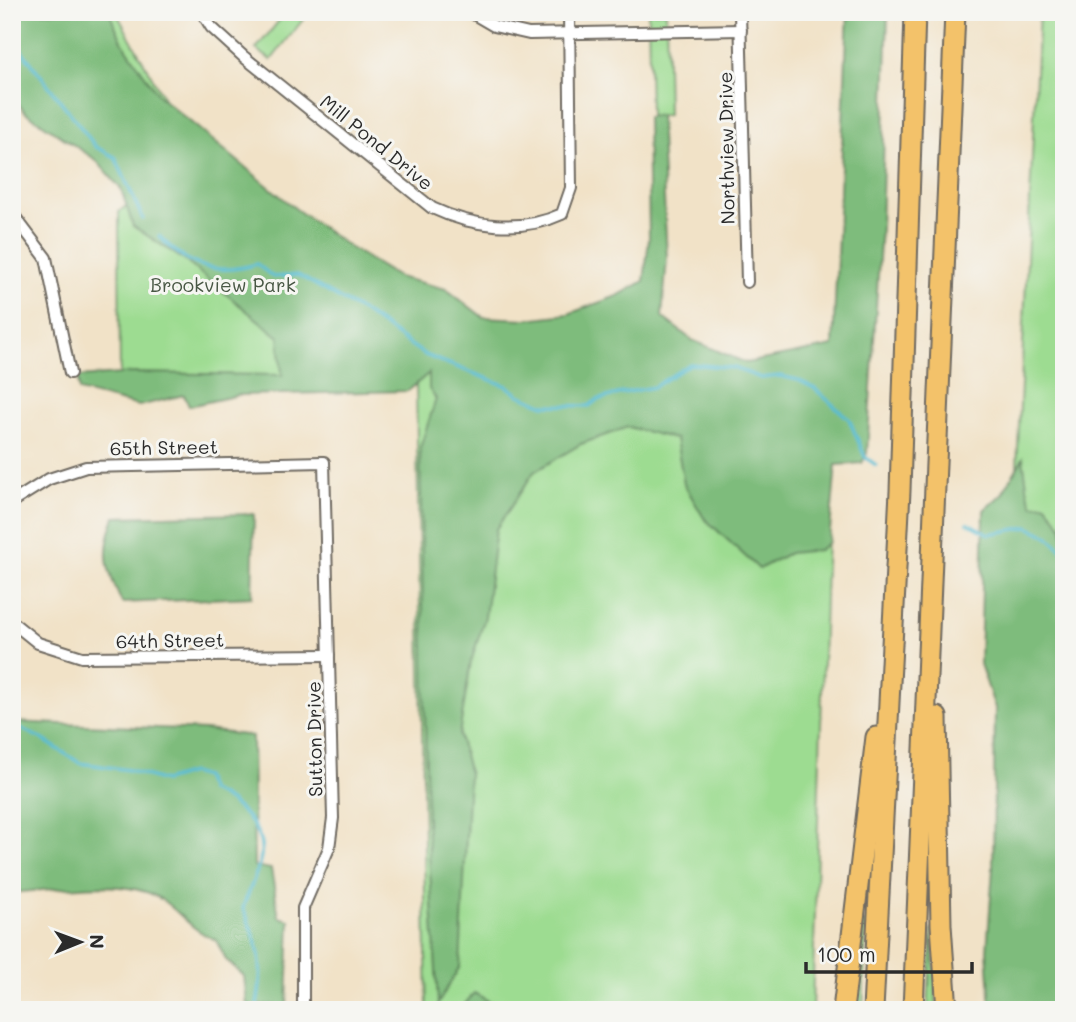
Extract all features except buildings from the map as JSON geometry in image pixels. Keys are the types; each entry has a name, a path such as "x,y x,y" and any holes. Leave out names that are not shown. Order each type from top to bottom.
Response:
{"highway":[{"path":"873,1010 892,664 915,12"},
{"path":"913,1010 955,12"},
{"path":"934,516 941,925 947,1010"},
{"path":"844,1010 879,713 892,664"}],"street":[{"name":"Mill Pond Drive","path":"202,12 211,27 244,57 432,208 465,221 485,225 529,225 562,214 568,201 572,173 569,34"},
{"path":"470,12 512,31 569,34 741,30"},
{"path":"569,12 569,34"},
{"name":"Northview Drive","path":"740,12 747,282"},
{"path":"12,213 46,258 70,373"},
{"name":"65th Street","path":"12,502 49,479 86,467 324,462"},
{"name":"Sutton Drive","path":"303,1010 303,908 326,856 332,832 324,462"},
{"name":"64th Street","path":"15,625 38,643 59,651 102,659 329,655"}],"green space":[{"name":"Brookview Park","path":"12,12 109,12 122,41 159,96 296,209 349,247 398,277 446,289 483,317 526,319 568,314 617,296 644,281 649,239 647,117 660,115 667,259 662,317 692,340 746,363 833,346 848,12 888,12 881,227 867,453 862,463 836,465 829,542 819,550 789,553 759,569 704,518 684,484 676,439 628,427 581,444 534,472 496,529 485,617 471,662 459,735 469,774 460,966 438,1004 427,821 420,448 436,399 429,389 429,373 408,391 239,395 189,406 184,395 139,406 79,391 78,377 134,373 282,375 279,337 184,260 133,226 121,189 96,160 25,112 12,97"},
{"name":"Brookview Park","path":"13,12 116,12 168,106 201,137 434,320 661,379 832,376 812,1010 427,1010 416,384 120,388 119,212 134,199"},
{"path":"286,12 309,12 271,60 256,49"},
{"path":"648,12 666,12 668,115 650,116"},
{"path":"1039,12 1064,12 1064,1010 1005,1010 1007,675"},
{"path":"1023,458 1028,493 1033,505 1046,504 1063,528 1064,538 1064,1010 991,1010 987,951 993,868 995,708 980,664 984,510 1002,494"},
{"path":"254,514 252,597 122,603 107,561 108,541 115,517"},
{"path":"12,722 206,730 252,736 254,866 271,869 279,917 290,920 287,1005 247,1005 244,976 226,960 216,940 193,926 159,898 145,892 108,886 12,893"},
{"path":"862,922 866,922 863,1010 852,1010"},
{"path":"932,929 937,1010 928,1010"},
{"path":"474,993 505,1010 460,1010"}],"waterway":[{"path":"12,38 96,147 115,157 143,219"},
{"path":"159,236 181,256 204,267 229,269 257,264 273,277 298,275 365,313 425,355 507,386 519,395 544,405 589,406 597,400 654,387 690,364 734,368 761,378 780,376 798,380 814,388 849,419 865,457 876,465"},
{"path":"968,523 989,534 1028,527 1048,536 1062,550"},
{"path":"12,724 80,763 129,770 164,781 191,773 204,777 210,791 229,801 246,816 261,845 260,862 243,908 259,955 257,1004"}]}
